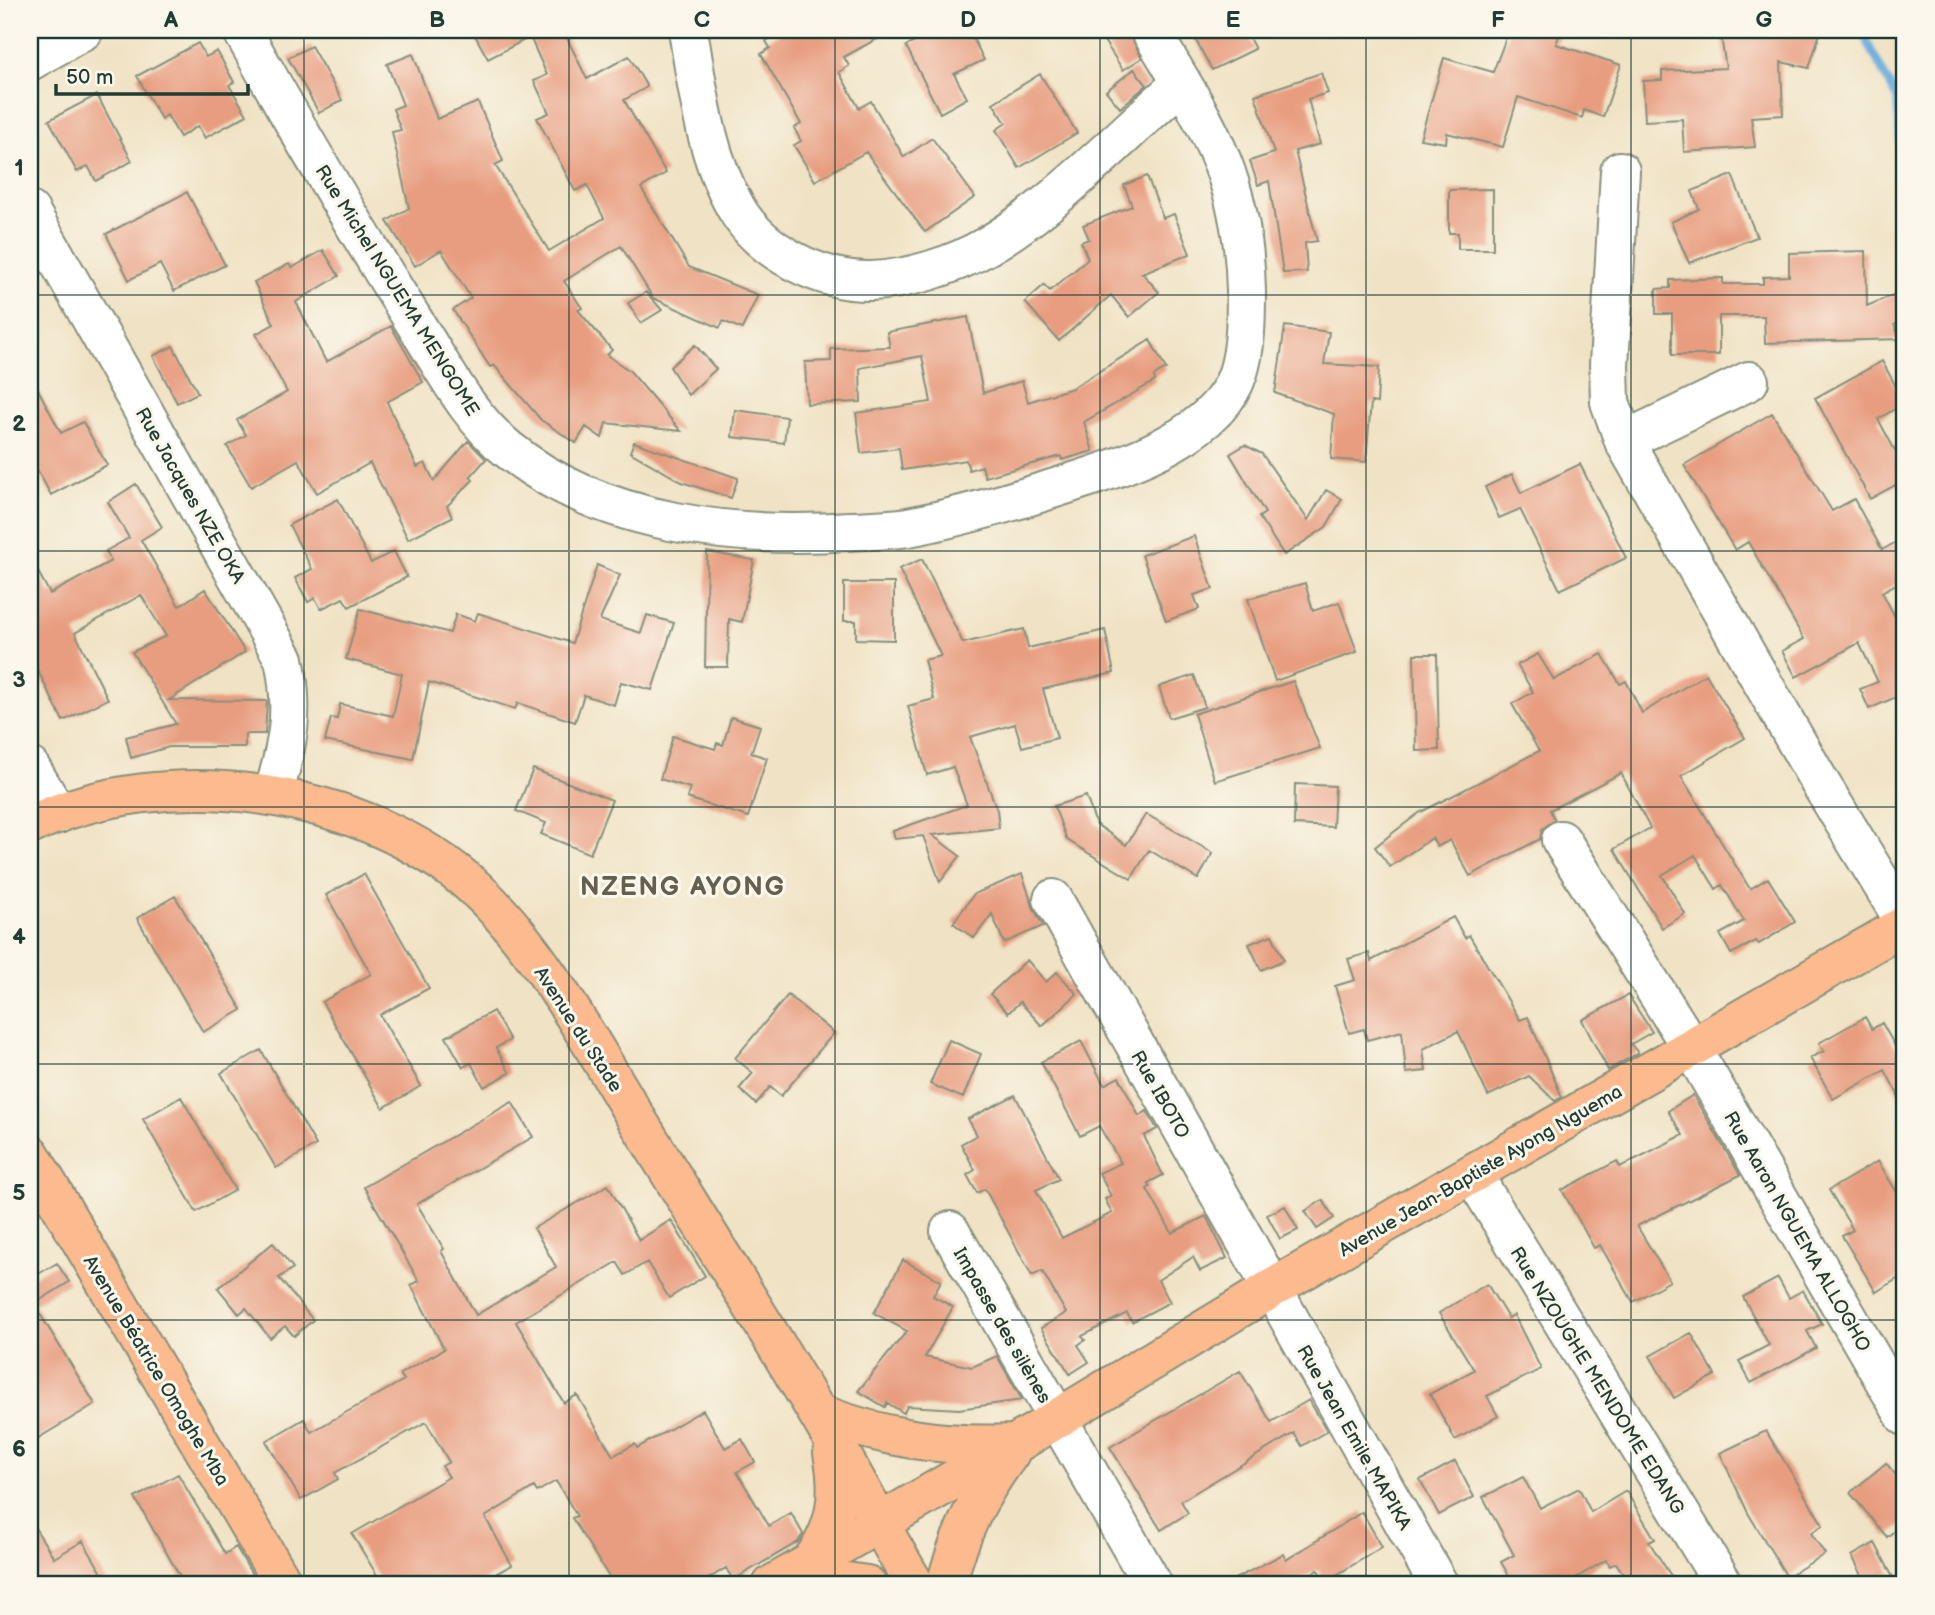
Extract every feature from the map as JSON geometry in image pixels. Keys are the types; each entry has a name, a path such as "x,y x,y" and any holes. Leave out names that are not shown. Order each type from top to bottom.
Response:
{"main road":[{"name":"Avenue du Stade","path":"44,819 147,793 273,795 324,806 390,832 456,873 494,909 568,1006 824,1426 915,1585"},
{"name":"Avenue Jean-Baptiste Ayong Nguema","path":"1057,1419 1271,1290 1904,927"},
{"name":"Avenue Béatrice Omoghe Mba","path":"30,1154 285,1585"},
{"path":"787,1577 1057,1419"},
{"path":"787,1577 833,1528 837,1509 824,1426 968,1446 1017,1443"},
{"path":"946,1585 968,1517 980,1493 1017,1443"},
{"path":"787,1577 820,1578 867,1585"}],"street":[{"path":"30,61 83,30"},
{"name":"Rue Michel NGUEMA MENGOME","path":"242,30 405,307 469,408 509,450 540,471 609,503 678,523 753,532 805,534 903,528 964,514 1100,474 1178,439 1207,417 1237,376 1246,310 1244,239 1236,197 1223,160 1150,30"},
{"path":"688,30 706,135 737,209 762,239 793,261 831,276 870,281 930,269 985,247 1027,218 1182,83"},
{"path":"1620,171 1609,365 1610,402 1624,441 1904,927"},
{"name":"Rue Jacques NZE OKA","path":"30,211 284,659 291,692 290,724 286,754 273,795"},
{"path":"1624,441 1749,381"},
{"path":"30,766 44,819"},
{"name":"Rue Aaron NGUEMA ALLOGHO","path":"1561,840 1691,1047 1905,1416"},
{"name":"Rue IBOTO","path":"1053,899 1271,1290"},
{"name":"Rue NZOUGHE MENDOME EDANG","path":"1474,1175 1724,1585"},
{"name":"Impasse des silènes","path":"950,1231 1153,1585"},
{"name":"Rue Jean Emile MAPIKA","path":"1271,1290 1439,1585"}],"building":[{"path":"472,30 563,30 587,79 629,56 647,87 624,100 666,173 641,188 689,267 758,295 742,329 723,321 720,328 653,298 621,246 564,281 582,308 578,310 612,350 607,355 630,371 681,431 606,423 602,438 586,427 576,443 541,420 494,365 490,367 453,310 471,298 441,250 415,266 387,221 409,208 392,132 401,130 393,109 403,105 387,64 413,54 437,119 478,102 503,161 495,165 549,251 604,218 587,185 575,191 537,118 549,113 534,81 547,75 530,37 488,59"},
{"path":"785,30 893,30 844,57 849,66 839,72 859,108 871,101 904,157 932,138 975,197 925,232 866,152 815,181 794,145 801,141 794,128 801,124 761,54 770,48 766,41"},
{"path":"940,30 969,30 984,60 954,74 967,98 940,113 906,46"},
{"path":"1097,30 1128,30 1142,58 1123,70"},
{"path":"1215,30 1245,30 1255,49 1212,70 1195,39"},
{"path":"1509,30 1561,30 1556,44 1621,65 1603,117 1584,110 1582,118 1518,97 1503,147 1447,133 1446,143 1420,139 1444,58 1493,72"},
{"path":"1720,30 1821,30 1809,68 1781,62 1783,115 1751,117 1755,147 1684,152 1682,119 1645,121 1643,81 1662,80 1662,71 1726,68"},
{"path":"198,43 206,57 217,51 234,82 229,85 247,115 205,138 198,126 180,137 167,115 161,119 137,76"},
{"path":"311,46 342,100 319,113 288,58"},
{"path":"1134,69 1147,85 1120,108 1106,91"},
{"path":"1321,73 1328,93 1308,99 1320,144 1295,151 1317,241 1305,243 1307,272 1283,273 1269,181 1258,185 1250,161 1274,153 1255,95"},
{"path":"1040,74 1077,133 1019,168 996,130 1006,123 993,103"},
{"path":"97,95 132,161 96,181 88,166 77,172 49,120"},
{"path":"1732,175 1757,237 1689,263 1671,222 1699,209 1692,191"},
{"path":"1147,176 1163,218 1174,214 1190,254 1142,273 1159,292 1129,317 1111,295 1059,341 1025,302 1044,285 1050,291 1088,259 1081,242 1089,239 1083,225 1132,206 1124,185"},
{"path":"1493,189 1493,249 1458,249 1458,233 1449,233 1449,190"},
{"path":"187,192 225,265 174,291 160,264 129,280 106,234"},
{"path":"323,250 339,276 296,302 326,362 391,326 423,382 387,402 417,467 425,463 434,481 468,441 486,459 470,477 473,480 447,506 452,517 408,539 370,463 317,493 298,460 251,487 227,446 246,435 237,420 287,392 256,334 274,324 254,282 289,264 292,268"},
{"path":"1866,251 1867,306 1905,290 1905,320 1894,325 1901,339 1765,343 1764,316 1719,316 1719,355 1672,355 1672,314 1656,314 1656,289 1670,288 1670,280 1723,278 1723,284 1763,284 1763,277 1789,276 1789,253"},
{"path":"646,292 662,310 641,323 628,303"},
{"path":"968,317 983,393 1022,381 1028,402 1072,388 1150,340 1166,369 1154,376 1155,381 1084,422 1093,451 1062,460 1061,456 985,477 982,466 969,470 966,460 902,470 899,448 861,453 856,413 931,402 922,356 860,368 861,402 807,404 805,362 831,361 831,349 890,347 887,332"},
{"path":"1285,326 1329,332 1324,364 1379,367 1377,403 1371,402 1366,462 1331,459 1334,414 1275,393"},
{"path":"695,345 716,369 688,395 670,367"},
{"path":"173,346 198,393 177,403 153,356"},
{"path":"1882,361 1905,403 1878,419 1905,469 1905,480 1870,499 1815,398"},
{"path":"30,374 61,433 83,422 107,465 51,495 30,457"},
{"path":"735,410 787,417 784,443 732,437"},
{"path":"1772,413 1832,511 1854,499 1882,550 1905,537 1905,579 1882,592 1905,636 1905,693 1869,709 1860,689 1878,682 1859,643 1796,677 1782,651 1804,639 1748,542 1735,550 1684,465"},
{"path":"634,442 738,478 731,498 682,482 630,452"},
{"path":"1245,445 1262,454 1308,520 1326,490 1342,499 1326,527 1284,555 1259,517 1265,513 1230,454"},
{"path":"1580,464 1626,558 1560,590 1520,509 1499,518 1485,487 1512,474 1521,493"},
{"path":"136,484 162,527 141,540 179,606 205,589 245,652 169,700 267,701 265,734 245,734 245,747 169,747 131,758 126,737 176,724 132,652 166,636 141,595 75,633 108,699 63,721 30,655 30,557 50,594 111,561 106,551 129,538 108,502"},
{"path":"338,499 371,563 394,551 407,577 349,607 343,598 321,609 315,598 308,602 295,578 312,569 289,525"},
{"path":"1194,536 1213,589 1194,595 1199,609 1166,621 1142,555"},
{"path":"707,552 754,560 742,622 729,619 728,667 705,667"},
{"path":"922,559 963,643 1024,629 1028,648 1105,630 1114,673 1043,689 1057,738 1022,747 1015,724 970,737 997,810 999,828 932,835 960,856 940,882 923,836 895,839 893,831 967,805 953,767 927,775 908,706 934,699 924,660 941,656 899,569"},
{"path":"597,565 620,575 600,620 641,633 647,615 674,623 652,690 621,682 614,705 584,695 575,722 518,703 515,709 429,682 413,759 325,741 331,718 337,719 340,704 393,716 402,674 346,659 360,609 450,633 456,614 475,621 478,613 572,643"},
{"path":"844,583 894,583 894,640 856,639 856,621 844,621"},
{"path":"1305,583 1313,611 1339,602 1357,652 1275,681 1248,599"},
{"path":"1414,654 1437,654 1439,750 1416,751"},
{"path":"1538,654 1554,680 1602,654 1620,684 1626,681 1642,713 1706,674 1745,738 1681,776 1750,889 1768,878 1795,922 1759,944 1756,941 1731,954 1720,934 1744,921 1722,885 1716,889 1695,855 1662,875 1685,914 1662,928 1614,849 1650,828 1621,773 1550,810 1555,820 1542,829 1540,839 1470,876 1450,840 1437,847 1432,838 1390,867 1375,847 1390,835 1419,813 1539,751 1512,704 1533,692 1517,665"},
{"path":"1194,675 1205,707 1169,718 1159,687"},
{"path":"1293,681 1320,748 1215,781 1194,714"},
{"path":"731,717 760,726 751,753 767,758 748,817 687,798 690,788 660,779 673,736 715,749 717,743 723,745"},
{"path":"533,769 612,800 590,854 541,834 546,823 516,811"},
{"path":"1295,784 1335,786 1333,827 1294,825"},
{"path":"1086,796 1096,824 1126,845 1146,814 1213,853 1198,879 1149,850 1131,879 1067,840 1054,806"},
{"path":"364,874 429,988 380,1015 421,1086 383,1108 322,1002 371,974 326,895"},
{"path":"1022,874 1043,926 1004,943 992,914 974,938 953,923 974,894"},
{"path":"175,896 242,1010 203,1032 137,918"},
{"path":"1453,917 1465,938 1469,935 1520,1020 1528,1017 1562,1097 1555,1101 1529,1076 1488,1096 1458,1031 1423,1049 1426,1071 1406,1073 1402,1031 1367,1040 1364,1029 1349,1033 1335,986 1355,980 1348,959 1369,953 1371,961"},
{"path":"1272,935 1284,960 1261,970 1249,944"},
{"path":"1027,960 1046,982 1057,972 1077,994 1042,1026 1020,1002 1008,1013 990,994"},
{"path":"788,995 834,1033 781,1096 770,1087 756,1104 739,1089 753,1073 735,1058"},
{"path":"1628,995 1652,1032 1631,1044 1638,1053 1608,1070 1582,1020"},
{"path":"493,1011 510,1040 496,1048 510,1073 484,1087 471,1063 463,1067 446,1037"},
{"path":"1865,1017 1872,1029 1882,1023 1905,1064 1905,1108 1885,1070 1833,1099 1810,1058 1824,1051 1819,1043"},
{"path":"949,1040 981,1054 963,1098 930,1084"},
{"path":"1081,1041 1104,1085 1119,1077 1139,1116 1147,1111 1157,1129 1144,1136 1163,1175 1148,1183 1150,1187 1147,1189 1172,1233 1206,1216 1227,1258 1200,1271 1193,1257 1158,1280 1170,1302 1132,1322 1127,1313 1082,1336 1085,1340 1078,1345 1089,1362 1070,1374 1041,1328 1066,1313 1042,1271 1032,1276 985,1189 977,1193 967,1175 975,1170 961,1144 977,1135 968,1119 1015,1095 1059,1179 1036,1190 1062,1238 1112,1213 1105,1199 1111,1196 1099,1173 1121,1163 1099,1126 1080,1136 1041,1062"},
{"path":"261,1050 316,1145 276,1168 221,1073"},
{"path":"1693,1095 1740,1175 1637,1226 1670,1281 1633,1302 1600,1245 1594,1248 1562,1190 1617,1161 1620,1167 1683,1135 1668,1111"},
{"path":"181,1097 235,1190 196,1212 143,1119"},
{"path":"512,1102 533,1137 417,1204 444,1249 441,1251 476,1315 556,1267 534,1228 608,1185 639,1240 671,1220 705,1276 669,1298 647,1262 625,1275 617,1262 516,1322 564,1403 577,1395 613,1456 635,1444 637,1448 703,1410 725,1448 742,1439 755,1462 737,1472 769,1526 791,1513 803,1534 798,1542 733,1580 726,1568 698,1585 614,1585 572,1518 577,1516 556,1481 537,1492 534,1487 485,1517 512,1565 475,1585 383,1585 352,1534 449,1477 442,1466 449,1462 426,1422 335,1473 338,1479 301,1500 266,1441 304,1419 311,1432 404,1380 400,1374 444,1349 411,1285 419,1281 364,1187"},
{"path":"1878,1161 1905,1206 1905,1274 1876,1292 1842,1236 1853,1230 1829,1190"},
{"path":"1323,1200 1334,1218 1317,1229 1305,1211"},
{"path":"1285,1206 1298,1230 1280,1239 1267,1215"},
{"path":"273,1243 293,1268 279,1278 313,1320 294,1336 285,1326 270,1338 246,1308 239,1314 218,1288"},
{"path":"903,1260 941,1281 933,1296 953,1307 925,1357 972,1367 997,1356 1022,1400 959,1409 907,1406 904,1413 887,1403 885,1407 858,1391 907,1331 874,1313"},
{"path":"57,1263 69,1282 34,1304 95,1404 30,1443 30,1279"},
{"path":"1778,1278 1789,1298 1803,1290 1822,1324 1807,1331 1816,1348 1751,1383 1739,1361 1769,1345 1743,1297"},
{"path":"1487,1284 1508,1318 1514,1315 1541,1369 1487,1396 1498,1416 1455,1440 1430,1394 1474,1370 1439,1313"},
{"path":"1691,1333 1715,1375 1674,1398 1650,1356"},
{"path":"1240,1371 1271,1422 1309,1400 1327,1431 1302,1446 1294,1433 1181,1501 1188,1513 1161,1530 1110,1447"},
{"path":"1766,1431 1823,1525 1811,1533 1825,1554 1787,1577 1748,1513 1720,1453"},
{"path":"1455,1461 1474,1497 1439,1515 1420,1480"},
{"path":"1886,1463 1905,1486 1905,1522 1887,1537 1850,1493"},
{"path":"178,1474 225,1554 236,1547 258,1585 185,1585 135,1498"},
{"path":"1523,1477 1540,1508 1579,1488 1591,1512 1626,1491 1655,1539 1649,1542 1677,1585 1631,1585 1616,1563 1610,1566 1606,1560 1564,1585 1527,1585 1522,1577 1513,1583 1501,1562 1514,1555 1483,1497"},
{"path":"1362,1512 1382,1547 1325,1582 1318,1570 1288,1585 1223,1585 1283,1554 1286,1560"},
{"path":"30,1520 54,1558 83,1541 109,1585 30,1585"},
{"path":"1875,1543 1897,1585 1867,1585 1852,1556"}],"waterway":[{"path":"1856,30 1863,34 1897,99 1905,209"}],"district":[{"name":"NZENG AYONG","path":"683,886"}]}
